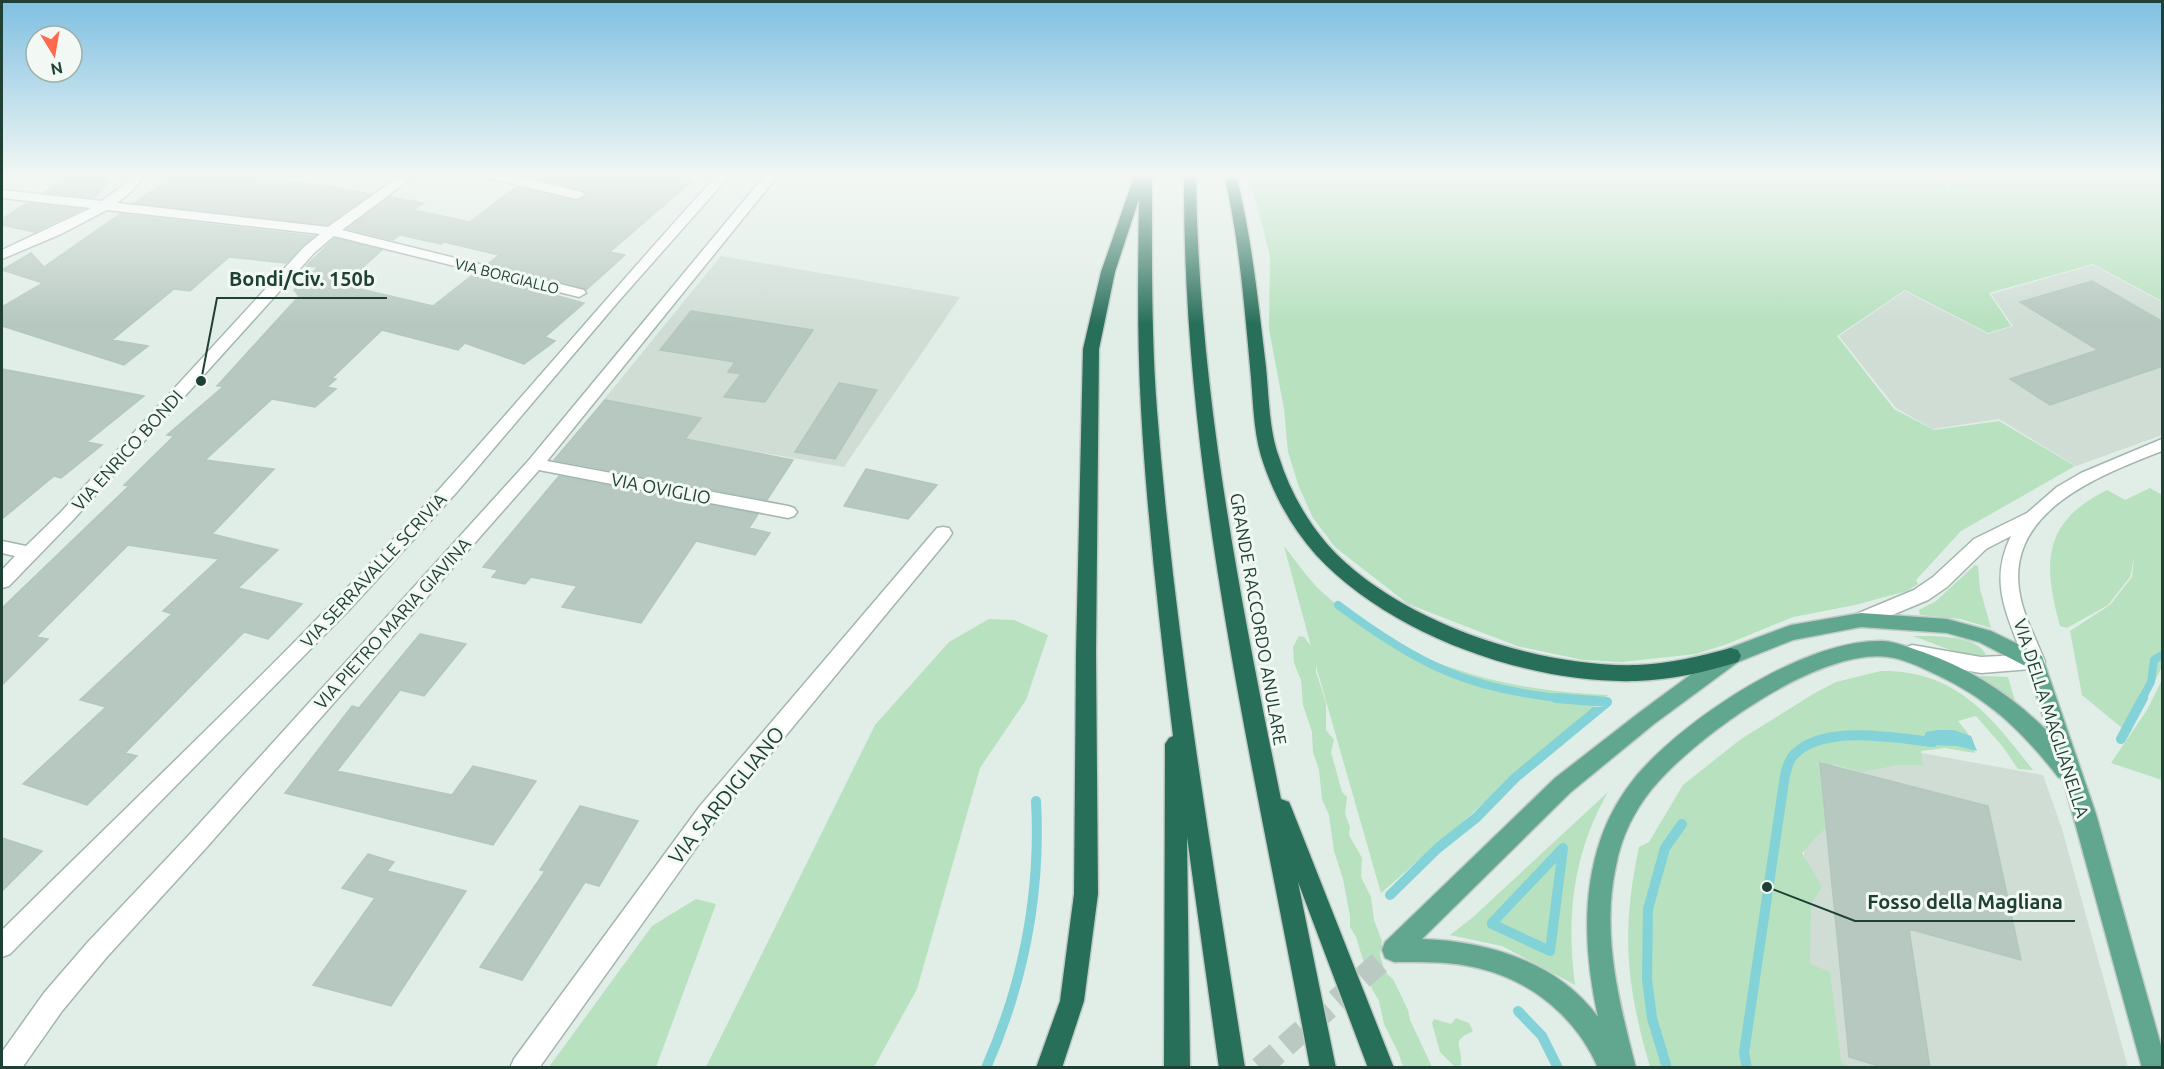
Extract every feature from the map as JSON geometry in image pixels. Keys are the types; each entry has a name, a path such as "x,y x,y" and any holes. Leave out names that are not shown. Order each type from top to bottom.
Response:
{"highway":[{"path":"1049,1068 1072,1001 1080,957 1086,894 1086,653 1091,349 1108,272 1124,224"},
{"path":"1145,224 1144,297 1149,411 1177,685 1232,1068"},
{"name":"GRANDE RACCORDO ANULARE","path":"1191,224 1193,308 1206,440 1239,638 1323,1068"},
{"path":"1239,224 1270,458 1284,496 1303,527 1327,555 1386,602 1429,626 1518,658 1571,669 1640,673 1684,668 1731,656"},
{"path":"1177,685 1175,924 1177,1068"},
{"path":"1264,766 1381,1068"}],"main road":[{"path":"1611,1068 1595,1034 1579,1014 1541,983 1495,961 1472,955 1394,950 1563,785 1647,718 1731,656 1791,633 1862,620 1947,626 1984,636 2035,662"},
{"path":"1623,1068 1601,972 1598,904 1613,836 1638,787 1667,757 1693,736 1773,682 1818,662 1850,652 1890,649 1952,673 2004,705 2036,734 2075,781"},
{"name":"VIA DELLA MAGLIANELLA","path":"2035,662 2075,781 2155,1068"}],"street":[{"path":"2,255 68,224"},
{"name":"VIA BORGIALLO","path":"270,224 331,231 579,293"},
{"name":"VIA ENRICO BONDI","path":"2,581 292,268 341,224"},
{"name":"VIA SERRAVALLE SCRIVIA","path":"2,946 343,604 450,489 583,333 680,224"},
{"name":"VIA PIETRO MARIA GIAVINA","path":"6,1068 53,1002 97,950 198,841 535,464 732,224"},
{"name":"VIA DELLA MAGLIANELLA","path":"2035,662 2011,596 2009,579 2015,546 2032,518 2047,502 2067,488 2091,474 2163,445"},
{"name":"VIA OVIGLIO","path":"535,464 788,512"},
{"path":"1862,620 1921,595 1940,582 1980,544 2032,518"},
{"name":"VIA SARDIGLIANO","path":"523,1068 708,813 943,533"},
{"path":"2,547 30,553"},
{"path":"1890,649 1981,665 2035,662"}],"shaded area":[{"path":"721,256 960,297 844,467 696,441 667,479 558,456"},
{"path":"2093,265 2162,302 2162,435 2076,466 1999,419 1933,429 1896,408 1839,336 1905,291 1988,334 2013,326 1991,294"},
{"path":"1899,749 2043,775 2062,829 2128,1067 1804,1067 1804,773 1824,753"}],"green space":[{"path":"1262,224 2162,224 2162,237 2158,235 2162,238 2162,301 2093,264 1989,293 2011,326 1988,333 1905,290 1837,336 1894,409 1934,430 1999,421 2075,466 1961,531 1916,580 1918,584 1907,591 1855,605 1793,617 1696,654 1622,662 1583,660 1517,646 1408,604 1335,547 1313,518 1299,487 1288,452 1284,409 1269,329 1270,256"},
{"path":"2150,488 2162,495 2162,667 2128,733 2082,695 2070,631 2110,605 2132,577 2134,558 2130,577 2108,605 2067,628 2060,626 2054,604 2050,564 2059,531 2070,516 2086,502 2107,490 2125,500"},
{"path":"1284,546 1317,587 1353,617 1385,638 1420,655 1492,680 1530,687 1608,695 1381,893 1316,666 1326,703 1326,730 1334,740 1331,752 1342,792 1347,797 1345,814 1350,827 1349,835 1362,858 1361,877 1371,897 1374,920 1382,941 1380,955 1385,972 1393,979 1432,1067 1403,1067 1384,1024 1379,1001 1372,989 1356,937 1350,927 1350,916 1343,879 1334,851 1329,815 1322,799 1319,770 1313,752 1312,732 1303,705 1301,680 1294,663 1293,647 1299,636 1304,637 1311,646"},
{"path":"1975,565 1978,566 1980,589 1991,628 1960,619 1920,615 1919,610 1936,601"},
{"path":"989,619 1014,620 1048,635 1026,700 980,768 917,989 874,1067 706,1067 875,725 949,642"},
{"path":"1912,636 1941,636 1964,640 1981,648 1986,655 1957,652"},
{"path":"1881,671 1930,678 1951,688 1986,715 2033,770 2018,769 2003,747 1976,716 1958,721 1967,732 1975,753 1945,748 1921,751 1923,765 1898,765 1861,772 1834,764 1830,770 1836,820 1802,853 1822,887 1811,904 1810,964 1830,972 1841,1062 1850,1067 1650,1067 1636,1010 1629,958 1630,906 1639,847 1649,842 1683,785 1741,739 1836,682"},
{"path":"1977,677 2008,677 2018,711"},
{"path":"2162,680 2162,780 2111,763 2147,710"},
{"path":"1608,792 1587,838 1575,886 1571,935 1575,985 1502,946 1450,935 1472,918"},
{"path":"696,899 716,904 656,1067 549,1067 652,926"},
{"path":"1456,1018 1469,1023 1473,1031 1459,1041 1461,1065 1455,1067 1440,1052 1432,1023 1434,1019 1451,1024"}],"water":[{"path":"1954,730 1971,736 1977,751 1922,742 1926,732"}],"building":[{"path":"2,224 51,224 34,232"},
{"path":"106,224 207,224 314,236 286,263 229,257 190,291 174,289 112,340 148,346 124,365 2,326 2,307 43,283 2,270 31,253 44,267"},
{"path":"354,224 642,224 610,252 625,255 586,290 488,264 499,255 444,242 441,244 400,235 393,240 347,229"},
{"path":"335,238 382,250 343,285 433,306 475,273 584,303 545,337 555,341 524,364 465,343 458,350 382,330 332,378 336,379 327,387 336,389 315,407 272,399 205,460 274,469 212,534 278,550 238,588 302,604 268,639 244,632 125,753 137,756 87,805 23,784 106,707 80,700 172,614 163,611 219,559 128,545 36,637 48,639 2,685 2,608 129,486 124,485 174,436 167,435 224,386 217,386 299,296 294,290 318,267 306,266"},
{"path":"2092,281 2163,322 2163,366 2050,405 2010,379 2098,350 2020,302"},
{"path":"691,311 813,330 765,402 724,397 741,374 728,372 735,362 660,350"},
{"path":"2,369 144,396 87,442 102,445 61,478 54,476 2,519"},
{"path":"839,383 877,390 835,459 795,452"},
{"path":"605,400 701,418 685,439 793,460 767,500 554,460"},
{"path":"866,469 937,485 908,519 844,506"},
{"path":"559,476 758,514 749,528 770,533 755,555 696,541 641,623 562,607 577,586 531,577 525,584 492,577 498,570 483,567"},
{"path":"420,634 466,644 424,696 400,690 337,771 452,795 473,766 536,781 493,845 285,793 352,706 359,708"},
{"path":"1820,763 1988,806 2021,960 1909,929 1930,1068 1885,1068 1849,1057"},
{"path":"580,806 638,821 599,886 585,882 522,980 480,967 545,871 540,870"},
{"path":"2,838 42,851 2,891"},
{"path":"368,854 394,862 387,871 466,891 391,1006 313,985 375,898 342,888"}],"waterway":[{"path":"1338,605 1394,644 1447,672 1474,682 1504,689 1571,699"},
{"path":"2142,699 2151,682 2154,660 2162,655"},
{"path":"1390,895 1438,848 1477,817 1515,778 1607,702 1556,698"},
{"path":"2121,739 2143,698"},
{"path":"1747,1068 1744,1053 1785,775 1792,757 1804,746 1839,736 1879,736 1933,742"},
{"path":"986,1068 1010,1004 1027,938 1036,870 1036,801"},
{"path":"1667,1068 1652,1018 1647,979 1648,909 1665,848 1682,824"},
{"path":"1492,923 1563,848 1550,951 1492,924"},
{"path":"1518,1011 1542,1036 1558,1068"}],"tunnel":[{"path":"1260,1068 1394,950"}],"place":[{"name":"Bondi/Civ. 150b","path":"201,381"},
{"name":"Fosso della Magliana","path":"1767,887"}]}
